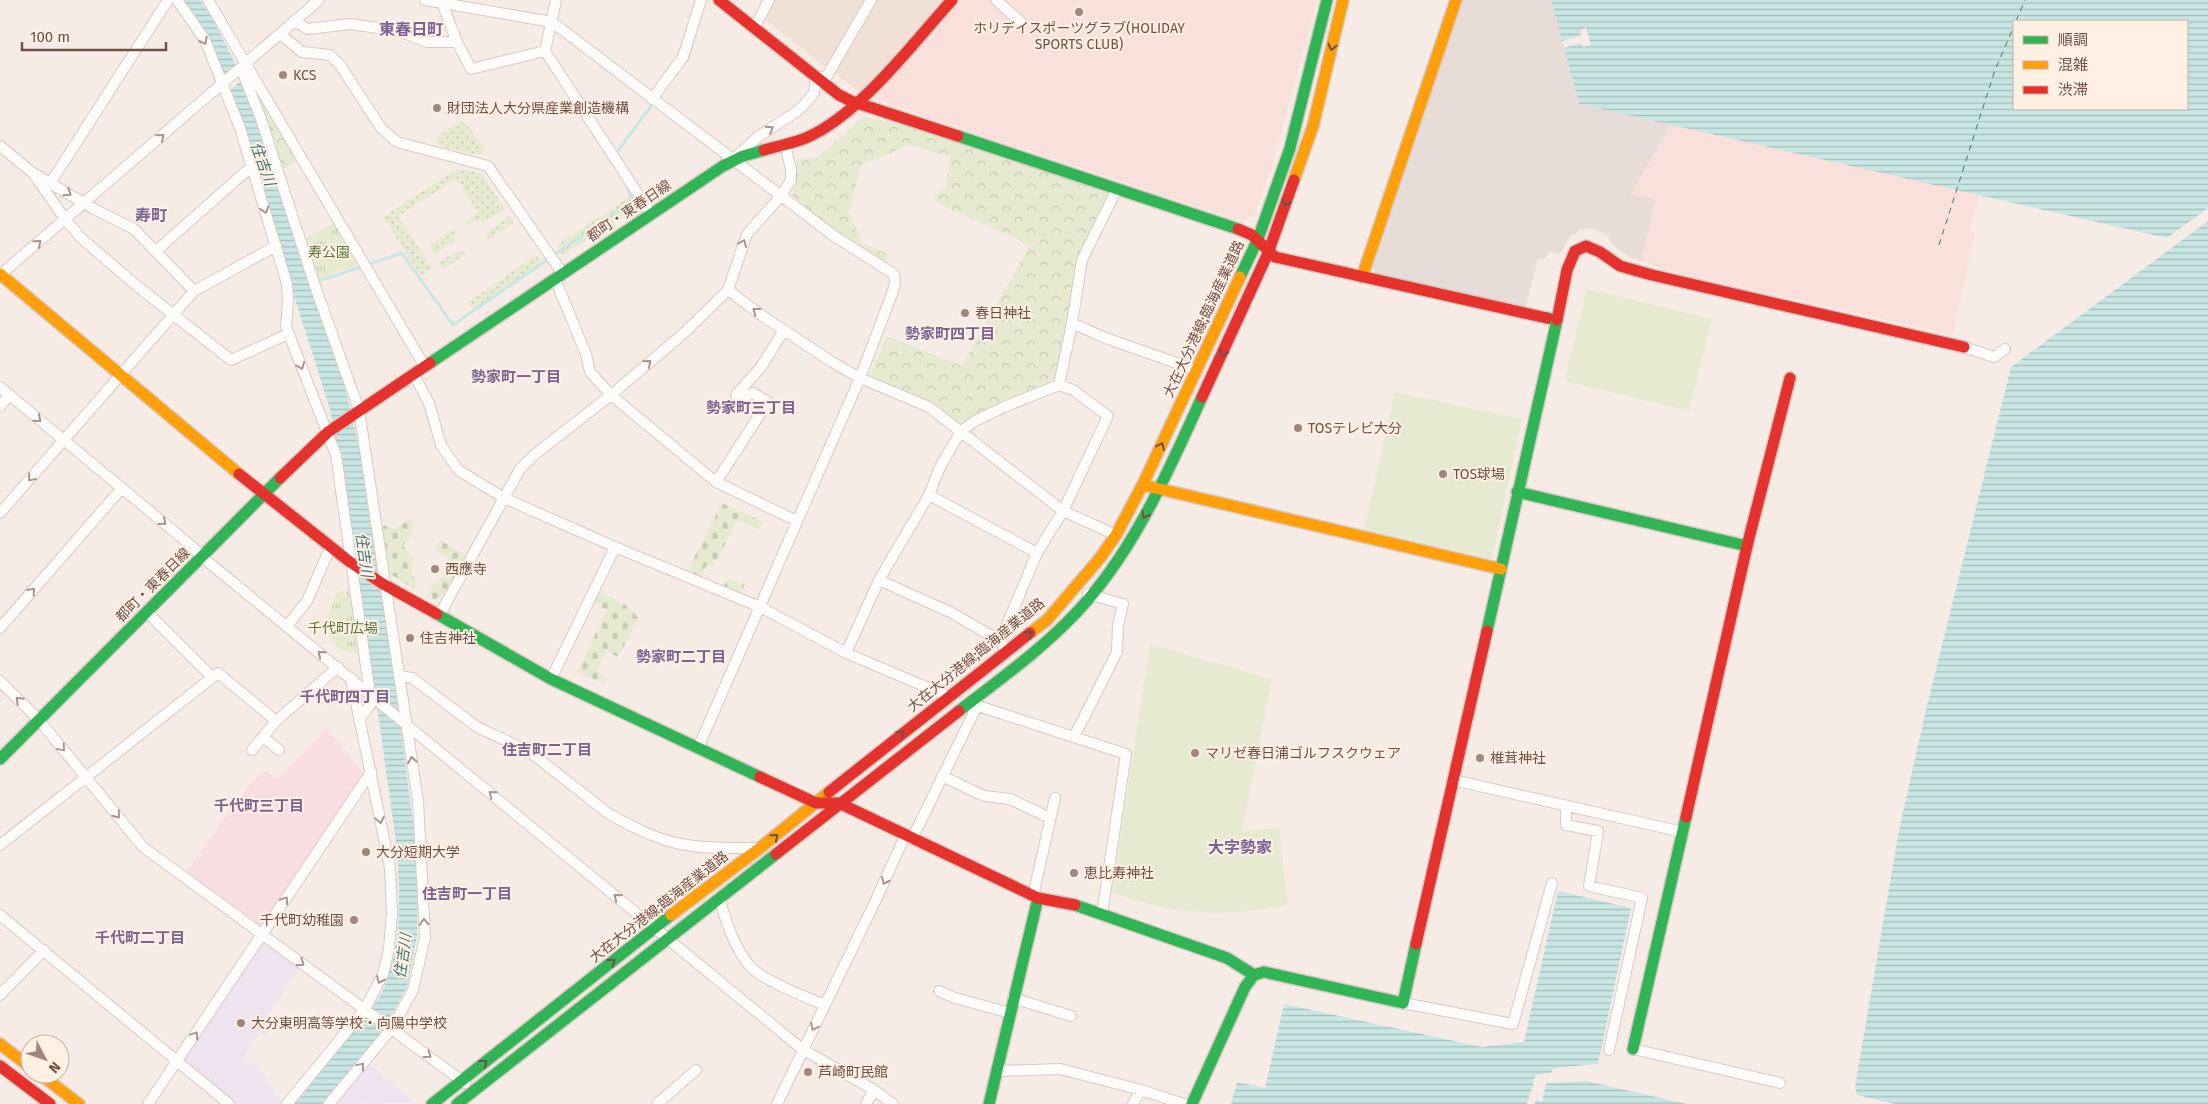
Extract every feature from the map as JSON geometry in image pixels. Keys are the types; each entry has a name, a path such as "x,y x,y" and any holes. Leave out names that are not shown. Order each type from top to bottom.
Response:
{"street":[{"path":"51,182 168,0"},
{"path":"178,0 205,40 234,74 365,266 424,367"},
{"path":"209,0 234,74 252,166 288,292 286,320 288,334 336,455 371,695 370,705 359,720"},
{"path":"319,0 84,204 0,274 264,495 352,562 385,585 551,679 816,803 839,803 908,838 1035,897 1071,904 1227,958 1254,976"},
{"path":"424,0 552,22 864,257 894,274 893,292 860,378 698,748"},
{"path":"488,11 491,0"},
{"path":"556,0 545,51 651,214"},
{"path":"652,99 683,58 701,0"},
{"path":"719,0 838,95 858,103 1248,232 1258,240 1268,253 1276,258 1557,320"},
{"path":"754,28 769,0"},
{"name":"都町・東春日線","path":"0,759 328,432 733,160 759,136 796,112 814,93 816,78 826,76 871,0"},
{"path":"733,160 808,138 825,129 858,103 952,0"},
{"path":"996,0 1022,23"},
{"name":"大在大分港線;臨海産業道路","path":"432,1104 721,876 760,848 1047,620 1077,586 1116,535 1143,484 1258,240 1290,148 1327,0"},
{"path":"445,1094 455,1104 472,1092 839,803 973,705 1048,639 1091,596 1129,544 1158,490 1268,253 1313,126 1343,0"},
{"path":"1362,277 1456,0"},
{"path":"442,3 457,42 471,70 545,51"},
{"path":"294,21 308,29 350,24 399,31 427,42 457,42"},
{"path":"280,34 302,52 330,55 340,65 381,128 397,142 488,166 559,276 586,354 590,372 611,395 716,482 797,521"},
{"path":"234,74 261,119 315,283 360,410 400,676 404,722 418,801 425,937 413,990 390,1027 330,1104"},
{"path":"439,616 520,469 534,455 611,395 684,333 728,290 747,234 782,196 791,180 791,169 785,145"},
{"path":"0,146 33,173 51,182 84,204 127,224 156,251 194,292"},
{"path":"156,251 252,166"},
{"path":"33,173 65,220 81,238 230,360 288,334"},
{"path":"1058,385 1072,323 1082,260 1117,189"},
{"path":"0,513 194,292 276,246"},
{"path":"1402,1003 1567,270 1575,251 1586,246 1600,252 1620,266 1652,275 1964,347 1994,357 2005,350"},
{"path":"728,290 784,330 860,378 929,407 1063,511 1116,535"},
{"path":"1072,323 1103,337 1196,370"},
{"path":"716,482 768,402 753,393 742,398 736,395 761,368 784,330"},
{"path":"414,375 430,403 440,445 458,470 504,498 615,547 760,607 846,653 950,697"},
{"path":"1780,1083 1633,1049 1747,546 1790,378"},
{"path":"846,653 879,580 929,495 940,467 961,431 975,421 1058,385 1073,390 1108,416 1063,511 1036,553 1000,641"},
{"path":"0,388 122,488 202,557 802,1050 874,1090 893,1104"},
{"path":"0,406 9,395"},
{"path":"1143,484 1158,490 1501,569"},
{"path":"0,628 122,488"},
{"path":"1517,492 1747,546"},
{"path":"929,495 1036,553"},
{"path":"287,626 307,601 331,546"},
{"path":"551,679 615,547"},
{"path":"879,580 952,613 1000,641 1007,652"},
{"path":"1074,737 1117,652 1118,626 1123,604 1091,596 1077,586"},
{"path":"147,612 212,677"},
{"path":"252,750 276,721 338,667"},
{"path":"0,845 218,673 276,721"},
{"path":"400,676 412,678 477,727 530,752 610,814 652,835 680,844 760,848"},
{"path":"287,1104 367,1010 384,974 392,912 390,868 351,678"},
{"path":"0,681 39,720 143,847 463,1080 472,1092"},
{"path":"973,705 1126,754 1102,914"},
{"path":"776,1104 874,904 973,718 973,705"},
{"path":"263,737 279,750"},
{"path":"148,1104 371,772"},
{"path":"942,776 984,796 1010,799 1050,818"},
{"path":"1453,780 1683,832"},
{"path":"989,1104 1055,798"},
{"path":"1566,806 1566,825 1598,831 1588,886 1642,898 1609,1050"},
{"path":"1192,1104 1245,986 1254,976 1264,972 1402,1003 1513,1024 1552,883"},
{"path":"718,898 732,935 750,966 779,985 825,1005"},
{"path":"0,915 229,1104"},
{"path":"0,995 44,950"},
{"path":"938,991 952,997 1010,1013"},
{"path":"1013,998 1071,1016"},
{"path":"0,1044 20,1059"},
{"path":"0,1066 50,1104"},
{"path":"997,1071 1060,1069 1141,1090 1184,1104"},
{"path":"657,1104 696,1070"},
{"path":"53,1084 79,1104"},
{"path":"866,1104 874,1090"},
{"path":"1133,1104 1141,1090"}],"shaded area":[{"path":"774,0 865,0 825,67 764,18"},
{"path":"874,0 945,0 861,93 833,72"},
{"path":"961,0 1317,0 1273,163 1254,216 1242,221 890,105 875,97"},
{"path":"1462,0 1551,0 1579,104 1671,125 1631,194 1655,199 1642,261 1630,257 1616,248 1606,234 1591,228 1580,230 1570,237 1560,254 1549,252 1545,259 1538,259 1525,309 1376,274 1372,264"},
{"path":"1671,125 1979,195 1970,231 1975,233 1953,335 1665,270 1642,261 1655,200 1631,195"},
{"path":"326,728 362,771 362,776 261,926 258,926 185,873 250,784 266,771 277,779 307,750"},
{"name":"大分東明高等学校・向陽中学校","path":"267,943 300,967 266,1018 275,1024 266,1036 259,1033 243,1057 251,1065 257,1064 282,1104 236,1104 184,1059 263,944"},
{"name":"大分東明高等学校・向陽中学校","path":"368,1063 415,1103 334,1104"}],"green space":[{"path":"249,76 297,160 280,171"},
{"path":"863,117 904,125 1111,194 1079,258 1056,383 962,427 929,404 870,375 887,336 962,366 1030,245 932,199 946,187 950,157 910,145 861,165 849,212 862,243 891,255 883,263 833,231 792,195 796,182 796,159 818,157"},
{"path":"459,122 465,123 484,148 481,155 442,147 436,143 439,135"},
{"path":"458,169 481,173 505,209 484,222 474,221 467,225 466,221 478,212 456,179 398,216 432,268 421,276 383,217"},
{"path":"632,195 639,205 563,255 557,245"},
{"path":"510,216 514,222 487,241 488,232"},
{"name":"寿公園","path":"335,223 361,263 317,279 303,240"},
{"path":"457,227 453,242 435,254 429,246"},
{"path":"458,250 466,254 443,269 439,263"},
{"path":"536,255 542,263 474,310 468,302"},
{"path":"1587,289 1712,319 1689,411 1564,381"},
{"name":"TOS球場","path":"1395,392 1522,419 1492,559 1364,529"},
{"path":"722,503 764,522 759,530 738,519 713,567 707,565 701,576 687,572"},
{"path":"410,519 415,528 403,546 413,558 411,572 417,584 415,590 386,571 381,531 384,525 394,529"},
{"path":"440,540 468,557 452,590 434,600 427,596 435,580 439,581 452,561 435,549"},
{"path":"727,578 745,584 741,594 724,586"},
{"name":"千代町広場","path":"352,587 364,656 341,650 327,634 328,616 337,593"},
{"path":"597,590 627,606 639,618 618,657 606,651 597,672 606,676 604,684 577,672 607,610 591,602"},
{"name":"マリゼ春日浦ゴルフスクウェア","path":"1150,644 1272,679 1242,831 1279,828 1288,905 1241,911 1199,912 1157,906 1112,892"}],"water":[{"path":"181,0 200,0 213,20 236,65 223,75"},
{"path":"1551,0 2208,0 2208,208 2167,238 1579,104"},
{"name":"住吉川","path":"242,80 255,112 341,371 360,451 394,675 416,847 418,879 417,936 407,987 383,1031 322,1104 294,1104 379,998 387,981 396,944 398,925 397,849 347,493 330,409 229,91"},
{"path":"2208,221 2208,1104 1895,1104 1857,1095 1855,1087 1899,830 1926,710 2011,367"},
{"path":"1558,891 1631,908 1598,1064 1553,1069 1552,1073 1536,1075 1527,1104 1231,1104 1237,1082 1265,1088 1284,1004 1482,1047 1524,1042"},
{"path":"1586,1081 1687,1104 1534,1104 1536,1100 1542,1101 1546,1083"}],"pier":[{"path":"1586,28 1591,45 1583,47 1581,43 1564,48 1562,41 1581,35 1580,30"},
{"path":"1598,1064 1596,1066 1555,1071 1552,1076 1538,1077 1529,1104 1527,1104 1536,1075 1551,1073 1553,1069 1564,1067"},
{"path":"1588,1079 1586,1081 1546,1083 1542,1102 1536,1100 1532,1104 1534,1098 1540,1099 1545,1081"}],"waterway":[{"path":"682,66 688,59 695,35"},
{"path":"618,157 617,152 654,102"},
{"path":"316,282 402,253 453,325 632,201 627,184"}],"ferry route":[{"path":"2016,20 2025,0"},
{"path":"1939,245 1995,70 2013,28"}],"traffic: fast":[{"path":"1240,277 1258,239 1290,148 1327,0"},
{"path":"958,136 1238,229"},
{"path":"430,363 723,166 743,156 764,150"},
{"path":"1487,631 1557,320 1547,318"},
{"path":"959,711 1049,640 1096,590 1115,564 1148,511 1202,397"},
{"path":"0,759 280,478"},
{"path":"1517,492 1747,546"},
{"path":"437,614 551,679 760,777"},
{"path":"1633,1049 1686,817"},
{"path":"457,1104 776,854"},
{"path":"989,1104 1038,898"},
{"path":"1075,905 1227,958 1254,975"},
{"path":"432,1104 671,915"},
{"path":"1192,1104 1245,987 1254,975 1264,972 1403,1003 1416,944"}],"traffic: slow":[{"path":"1294,180 1313,126 1343,0"},
{"path":"1362,277 1456,0"},
{"path":"0,274 239,474"},
{"path":"1030,633 1047,620 1100,558 1116,535 1143,484 1240,277"},
{"path":"1147,486 1501,569"},
{"path":"671,915 760,848 829,792"},
{"path":"0,1044 20,1059"},
{"path":"53,1084 79,1104"}],"traffic: jam":[{"path":"719,0 839,95 851,101 958,136"},
{"path":"764,150 808,137 828,126 847,112 885,76 952,0"},
{"path":"1202,397 1268,253 1294,180"},
{"path":"1238,229 1252,235 1275,257 1547,318"},
{"path":"1557,320 1567,270 1575,251 1586,246 1600,252 1620,266 1652,275 1964,347"},
{"path":"280,478 328,432 430,363"},
{"path":"1686,817 1747,546 1790,378"},
{"path":"239,474 350,562 383,584 437,614"},
{"path":"1416,944 1487,631"},
{"path":"829,792 1030,633"},
{"path":"776,854 959,711"},
{"path":"760,777 816,803 839,803 1038,898 1075,905"},
{"path":"0,1066 50,1104"}],"place":[{"name":"ホリデイスポーツグラブ(HOLIDAY SPORTS CLUB)","path":"1079,12"},
{"name":"KCS","path":"283,75"},
{"name":"財団法人大分県産業創造機構","path":"437,108"},
{"name":"春日神社","path":"965,313"},
{"name":"TOSテレビ大分","path":"1298,428"},
{"name":"TOS球場","path":"1443,474"},
{"name":"西應寺","path":"435,569"},
{"name":"住吉神社","path":"410,638"},
{"name":"マリゼ春日浦ゴルフスクウェア","path":"1195,753"},
{"name":"椎茸神社","path":"1480,758"},
{"name":"大分短期大学","path":"366,852"},
{"name":"恵比寿神社","path":"1074,873"},
{"name":"千代町幼稚園","path":"354,920"},
{"name":"大分東明高等学校・向陽中学校","path":"241,1023"},
{"name":"芦崎町民館","path":"808,1072"}],"district":[{"name":"東春日町","path":"411,29"},
{"name":"寿町","path":"151,215"},
{"name":"勢家町四丁目","path":"950,334"},
{"name":"勢家町一丁目","path":"516,377"},
{"name":"勢家町三丁目","path":"751,408"},
{"name":"勢家町二丁目","path":"681,657"},
{"name":"千代町四丁目","path":"345,697"},
{"name":"住吉町二丁目","path":"547,750"},
{"name":"千代町三丁目","path":"259,806"},
{"name":"大字勢家","path":"1240,847"},
{"name":"住吉町一丁目","path":"467,894"},
{"name":"千代町二丁目","path":"140,938"}]}
